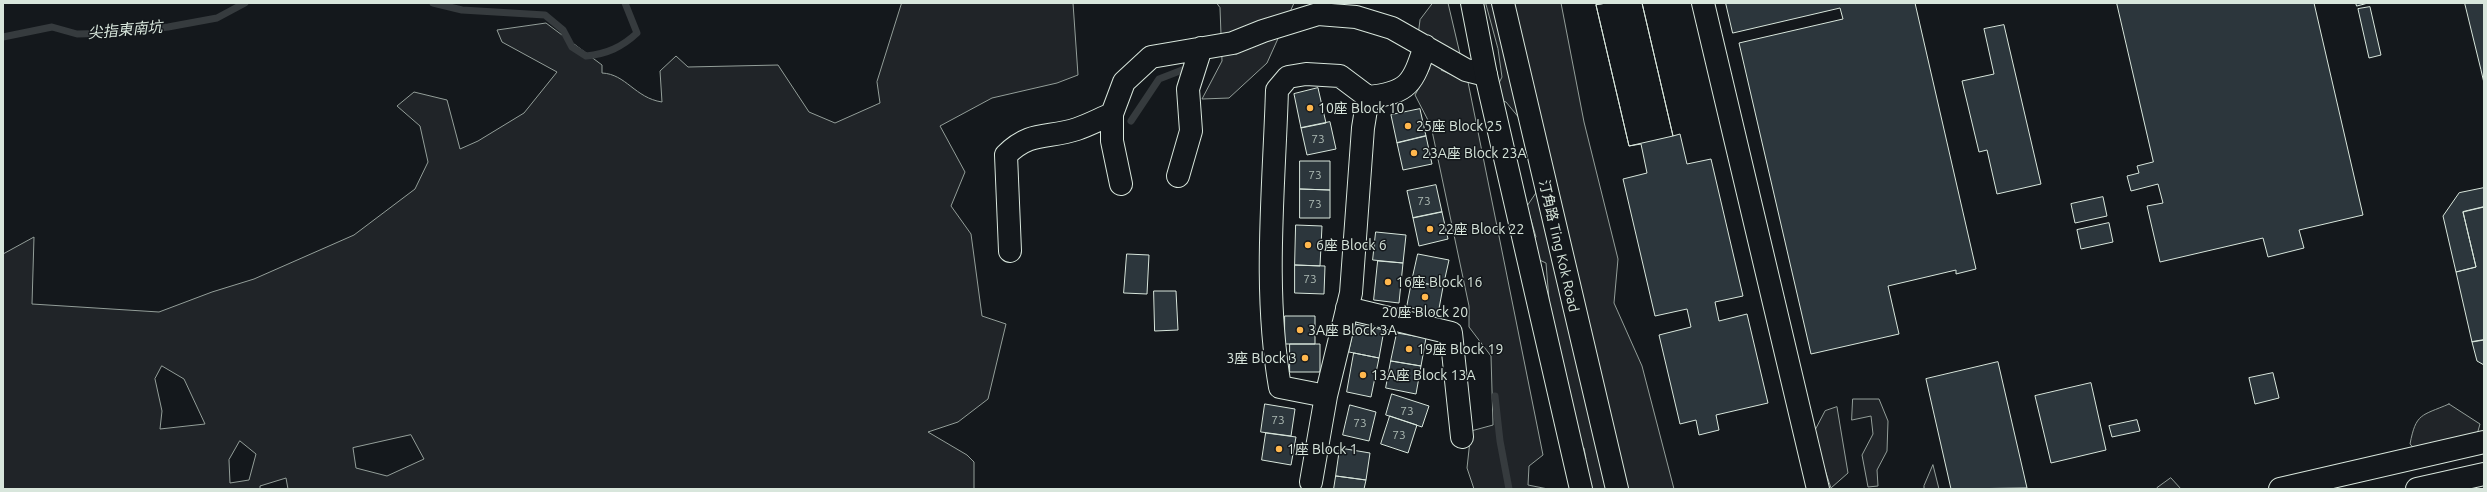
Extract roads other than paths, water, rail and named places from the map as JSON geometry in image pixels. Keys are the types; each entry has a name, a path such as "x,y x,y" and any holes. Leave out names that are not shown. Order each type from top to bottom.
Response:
{"street":[{"path":"1472,3 1486,75 1581,489"},
{"name":"汀角路 Ting Kok Road","path":"1503,3 1617,489"},
{"path":"1703,3 1818,489"},
{"path":"1121,184 1112,141 1112,114 1124,82 1151,57 1233,43 1318,14 1356,17 1392,28 1466,70 1486,75"},
{"path":"1326,396 1280,387 1274,356 1270,300 1277,90 1288,77 1306,74 1340,76 1368,97 1386,95 1401,90 1415,76 1425,46"},
{"path":"1178,176 1191,131 1188,89 1201,48"},
{"path":"1311,482 1326,396 1351,293 1363,128 1368,97"},
{"path":"1010,251 1006,155 1018,143 1035,136 1077,129 1112,114"},
{"path":"1347,308 1452,333 1462,437"},
{"path":"2280,489 2484,442"},
{"path":"2417,489 2484,474"}],"waterway":[{"name":"尖指東南坑","path":"3,37 52,27 77,34 118,33 168,27 217,18 245,3"},
{"name":"尖指東南坑","path":"433,3 462,10 545,15 563,30 572,47 586,56 601,54 614,49 637,33 625,3"},
{"path":"1131,121 1159,79 1190,67"},
{"path":"1495,396 1500,441 1509,489"}],"place":[{"name":"10座 Block 10","path":"1310,108"},
{"name":"25座 Block 25","path":"1408,126"},
{"name":"23A座 Block 23A","path":"1414,153"},
{"name":"22座 Block 22","path":"1430,229"},
{"name":"6座 Block 6","path":"1308,245"},
{"name":"16座 Block 16","path":"1388,282"},
{"name":"20座 Block 20","path":"1425,297"},
{"name":"3A座 Block 3A","path":"1300,330"},
{"name":"19座 Block 19","path":"1409,349"},
{"name":"3座 Block 3","path":"1305,358"},
{"name":"13A座 Block 13A","path":"1363,375"},
{"name":"1座 Block 1","path":"1279,449"}]}
